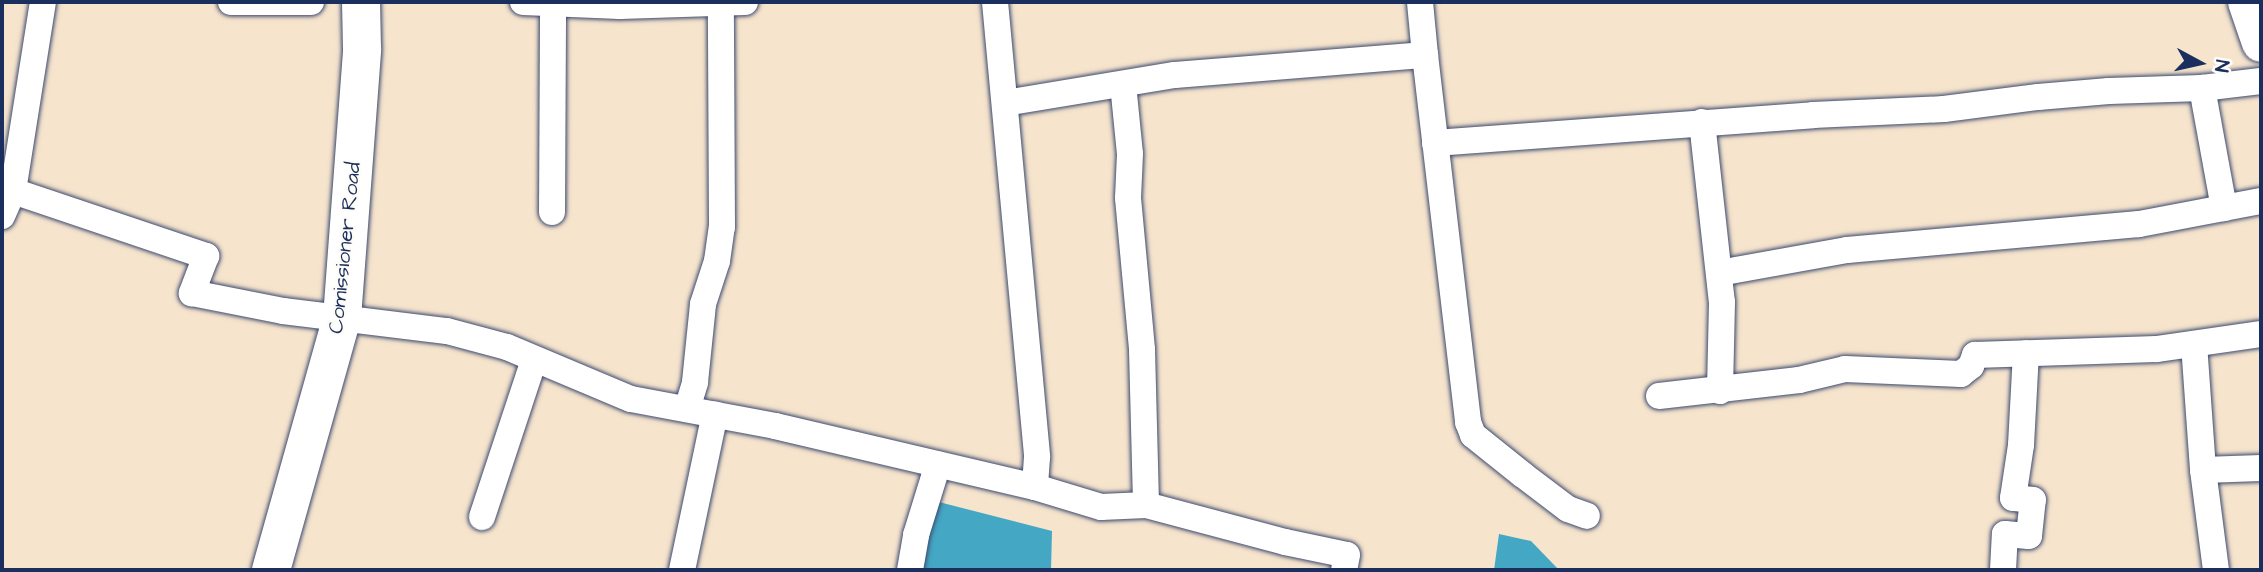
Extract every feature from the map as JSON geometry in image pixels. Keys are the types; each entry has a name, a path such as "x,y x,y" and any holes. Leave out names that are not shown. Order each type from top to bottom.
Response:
{"street":[{"path":"2,216 13,191 43,2"},
{"path":"231,2 311,2"},
{"name":"Comissioner Road","path":"271,570 342,318 362,48 361,2"},
{"path":"523,2 621,6 729,2 722,227 717,261 703,304 695,382 687,409"},
{"path":"552,212 553,2"},
{"path":"995,2 1037,457 1035,487"},
{"path":"1420,2 1468,422 1473,435 1567,509 1587,516"},
{"path":"2247,2 2261,43"},
{"path":"1005,103 1175,75 1425,55"},
{"path":"1435,144 1702,122 1944,110 2109,91 2202,88 2261,81"},
{"path":"1123,84 1130,154 1128,198 1142,349 1146,505"},
{"path":"2202,88 2224,208"},
{"path":"1702,122 1719,272 1720,391"},
{"path":"13,191 206,256 192,293 283,311 447,331 507,347 631,399 715,414 938,464 1035,487 1101,507 1146,505 1347,555 1344,570"},
{"path":"1719,272 1847,250 2115,227 2261,201"},
{"path":"1659,396 1799,380 1845,369 1961,374 1971,366 1975,355 2157,349 2261,334"},
{"path":"2194,344 2203,470 2216,570"},
{"path":"2003,570 2005,534 2029,536 2033,500 2013,498 2021,444 2026,353"},
{"path":"482,517 534,360"},
{"path":"682,570 715,414"},
{"path":"910,570 916,535 938,464"},
{"path":"2203,470 2261,468"}],"water":[{"path":"935,501 1052,531 1051,570 922,570"},
{"path":"1499,534 1531,541 1559,570 1494,570"}]}
